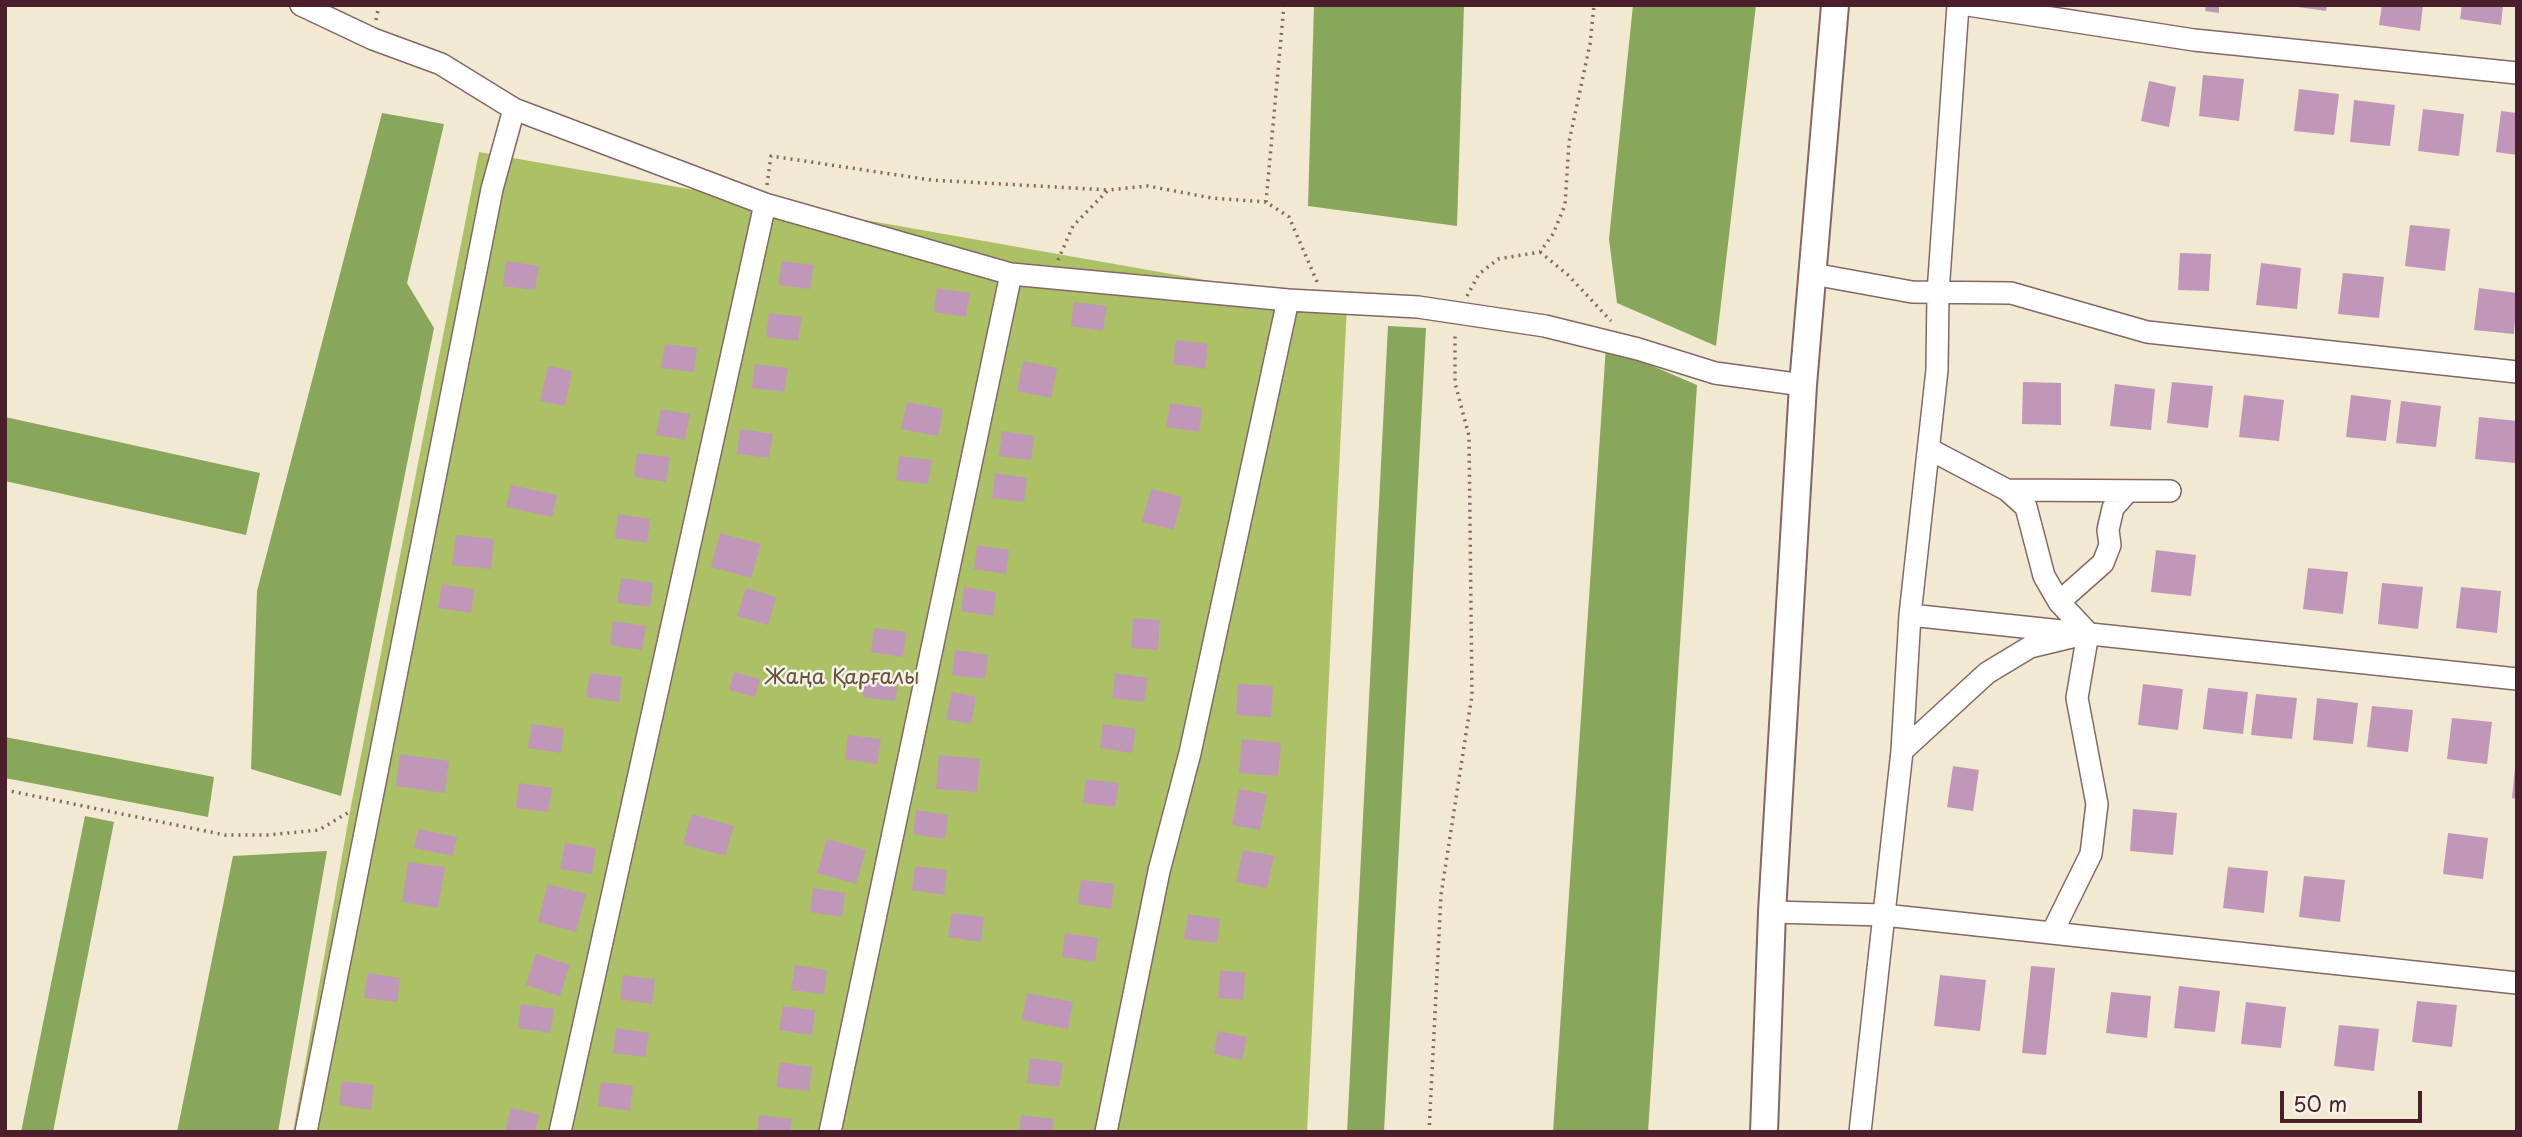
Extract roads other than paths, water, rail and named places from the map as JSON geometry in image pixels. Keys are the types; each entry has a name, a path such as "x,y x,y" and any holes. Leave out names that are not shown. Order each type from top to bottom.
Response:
{"main road":[{"path":"1764,1132 1772,912 1803,385 1835,5"}],"street":[{"path":"301,5 373,39 441,64 514,109 765,204 1011,274 1051,275 1287,300 1418,307 1455,315 1545,327 1637,349 1715,373 1803,385"},
{"path":"1860,1132 1902,751 1910,615 1937,370 1938,293 1958,5"},
{"path":"1968,5 2194,40 2517,74"},
{"path":"306,1132 492,189 514,109"},
{"path":"560,1132 765,204"},
{"path":"830,1132 1011,274"},
{"path":"1813,274 1912,292 2011,293 2147,332 2517,372"},
{"path":"1106,1132 1159,871 1190,753 1287,300"},
{"path":"1929,449 2007,490 2026,507 2044,576 2059,602 2088,633"},
{"path":"2007,490 2169,491"},
{"path":"2059,602 2103,563 2110,545 2108,530 2113,508 2128,491"},
{"path":"1910,615 2517,679"},
{"path":"1902,751 1987,673 2030,647 2088,633"},
{"path":"2052,933 2091,854 2097,804 2077,698 2088,633"},
{"path":"1772,912 1884,915 2517,983"}],"park label":[{"name":"Жаңа Қарғалы","path":"842,678"}]}
